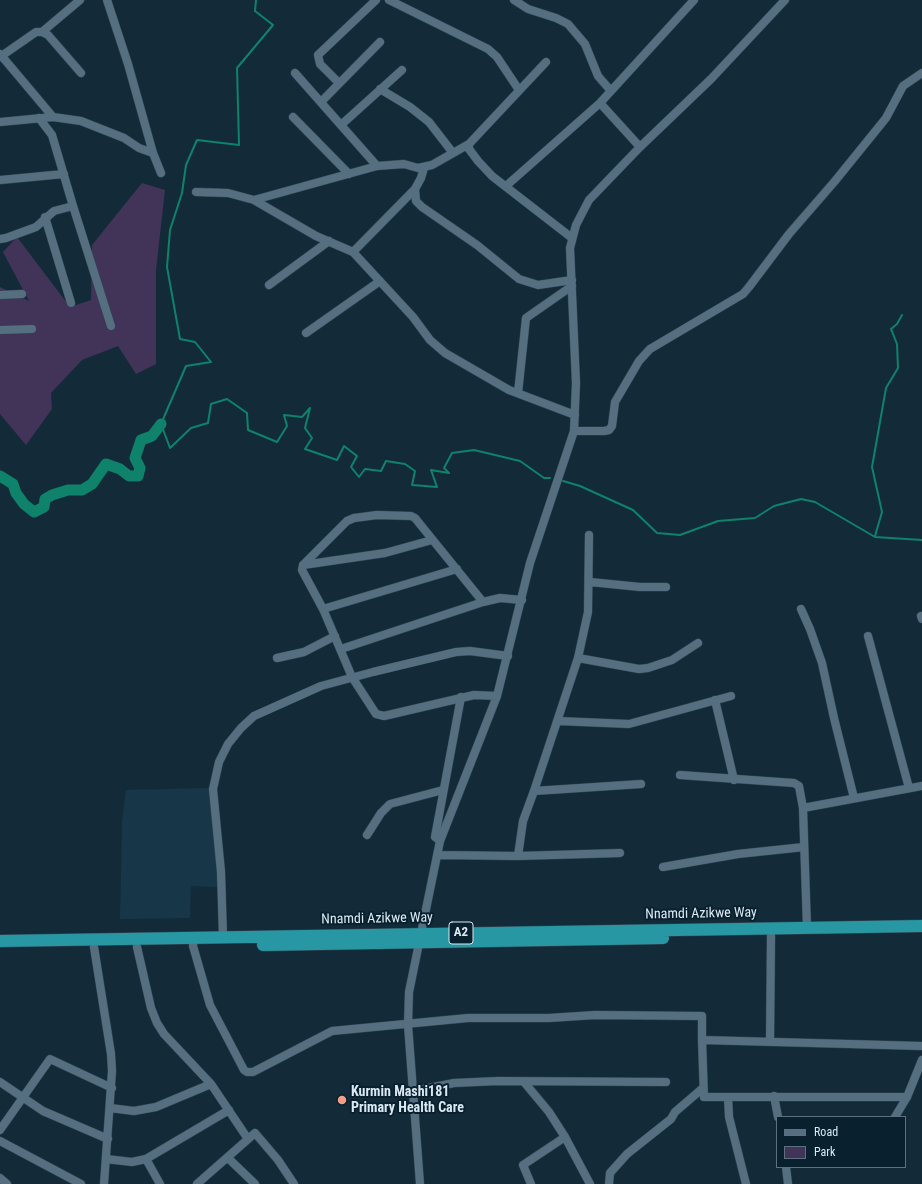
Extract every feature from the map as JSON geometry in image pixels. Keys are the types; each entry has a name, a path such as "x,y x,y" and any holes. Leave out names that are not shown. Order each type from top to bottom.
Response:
{"highway":[{"name":"Nnamdi Azikwe Way","path":"0,941 194,942 922,926"},
{"name":"Nnamdi Azikwe Way","path":"0,949 137,947 223,938 922,934"}],"street":[{"path":"42,32 80,0"},
{"path":"106,0 128,64 153,153 161,173"},
{"path":"339,83 320,64 318,55 376,0"},
{"path":"389,0 488,49 497,57 520,90"},
{"path":"514,0 528,9 556,18 568,24 585,44 598,76 610,92"},
{"path":"506,186 600,103 694,0"},
{"path":"420,1184 408,1025 409,992 440,842 497,696 530,563 574,431 576,383 570,248 572,238 576,225 589,200 640,147 711,80 784,0"},
{"path":"53,117 1,56 36,32 42,32 48,35 81,73"},
{"path":"321,102 380,42"},
{"path":"254,200 377,166 404,164 424,168 469,144 546,62"},
{"path":"341,125 402,70"},
{"path":"294,73 377,166"},
{"path":"574,431 604,432 609,430 612,426 612,413 615,402 639,360 650,349 743,294 788,234 835,181 886,118 903,86 922,73"},
{"path":"380,89 410,107 429,122 453,153"},
{"path":"600,103 640,147"},
{"path":"0,122 53,117 81,121 124,138 153,153"},
{"path":"294,117 350,174"},
{"path":"39,118 52,135 111,326"},
{"path":"469,144 469,149 478,161 506,186 572,238"},
{"path":"353,252 415,189 422,178 424,168"},
{"path":"0,180 64,174"},
{"path":"415,189 416,201 422,207 477,245 519,279 538,285 572,283"},
{"path":"196,192 228,193 254,200 316,236 353,252 437,347 503,386 575,415"},
{"path":"0,239 36,227 54,210 73,206"},
{"path":"45,217 71,303"},
{"path":"269,285 328,241"},
{"path":"306,333 380,281"},
{"path":"518,393 526,318 572,283"},
{"path":"0,295 22,294"},
{"path":"0,330 32,329"},
{"path":"483,602 415,518 411,516 377,515 354,518 346,521 303,565 302,570 323,609 352,678 376,714 380,717 461,697 474,695 497,696"},
{"path":"518,856 523,821 558,722 578,658 588,612 590,582 589,535"},
{"path":"303,565 385,553 432,540"},
{"path":"323,609 457,569"},
{"path":"590,582 640,587 666,587"},
{"path":"341,649 483,602 500,598 522,600"},
{"path":"801,609 822,663 854,798"},
{"path":"277,658 304,652 335,636"},
{"path":"868,636 909,788"},
{"path":"578,658 639,668 648,668 672,660 698,643"},
{"path":"223,938 221,872 213,789 214,778 219,762 228,744 254,716 321,686 456,652 470,651 508,656"},
{"path":"558,722 629,724 731,696"},
{"path":"440,842 435,837 461,697"},
{"path":"715,700 734,780"},
{"path":"680,775 734,780 794,783 799,786 801,789 803,808 807,928"},
{"path":"534,791 641,784"},
{"path":"803,808 922,786"},
{"path":"367,835 381,812 390,804 443,790"},
{"path":"663,867 738,854 804,847"},
{"path":"437,855 518,856 620,853"},
{"path":"770,1042 771,936"},
{"path":"194,942 205,990 215,1017 246,1072 253,1072 332,1031 408,1025 468,1018 549,1018 596,1015 702,1016 704,1097 907,1097"},
{"path":"94,947 111,1054 112,1088 104,1184"},
{"path":"137,947 151,1008 157,1023 164,1034 211,1084 248,1139"},
{"path":"702,1040 922,1046"},
{"path":"0,1130 50,1059 112,1088"},
{"path":"896,1116 907,1097 922,1060"},
{"path":"414,1090 454,1083 498,1081 666,1082"},
{"path":"0,1082 43,1110 108,1139"},
{"path":"524,1082 549,1112 565,1137 590,1184"},
{"path":"110,1108 134,1111 156,1107 211,1084"},
{"path":"609,1184 610,1173 627,1154 671,1118 675,1112 703,1088"},
{"path":"774,1096 778,1116"},
{"path":"728,1097 729,1118 746,1184"},
{"path":"106,1159 132,1162 146,1159 228,1110"},
{"path":"199,1184 255,1134 278,1160 294,1184"},
{"path":"530,1184 523,1166 565,1137"},
{"path":"0,1141 81,1184"},
{"path":"228,1158 255,1184"},
{"path":"146,1159 160,1184"},
{"path":"786,1168 788,1184"},
{"path":"0,1178 7,1184"}],"shaded area":[{"path":"210,788 218,853 217,887 191,886 190,918 120,919 122,822 126,790"}],"green space":[{"path":"142,183 165,190 156,270 156,364 136,374 118,346 82,360 51,393 52,409 26,445 0,414 0,287 29,301 3,252 17,237 70,307 91,300 92,245"}],"waterway":[{"path":"256,0 255,11 273,25 237,68 239,145 197,140 186,165 182,193 170,230 167,267 180,339 195,342 211,362 186,366 161,424 170,448 191,428 208,423 211,404 227,399 247,413 248,430 277,442 287,426 284,415 302,417 310,408 305,428 312,438 305,449 337,460 344,446 357,456 351,467 359,477 365,469 381,471 386,461 405,464 415,471 412,485 437,487 431,470 449,473 444,468 452,453 474,450 520,461 544,478 550,478"},
{"path":"875,536 882,512 872,467 886,388 898,368 897,344 891,329 897,324 902,315"},
{"path":"0,476 13,484 16,493 24,504 34,512 44,507 45,499 52,495 68,490 82,490 92,484 106,464 120,469 129,476 138,476 140,468 135,458 141,440 152,436 161,424"},
{"path":"563,481 580,486 633,510 657,533 680,535 718,521 755,518 774,506 801,499 815,502 875,537 922,540"}],"place":[{"name":"Kurmin Mashi181 Primary Health Care","path":"342,1100"}]}
